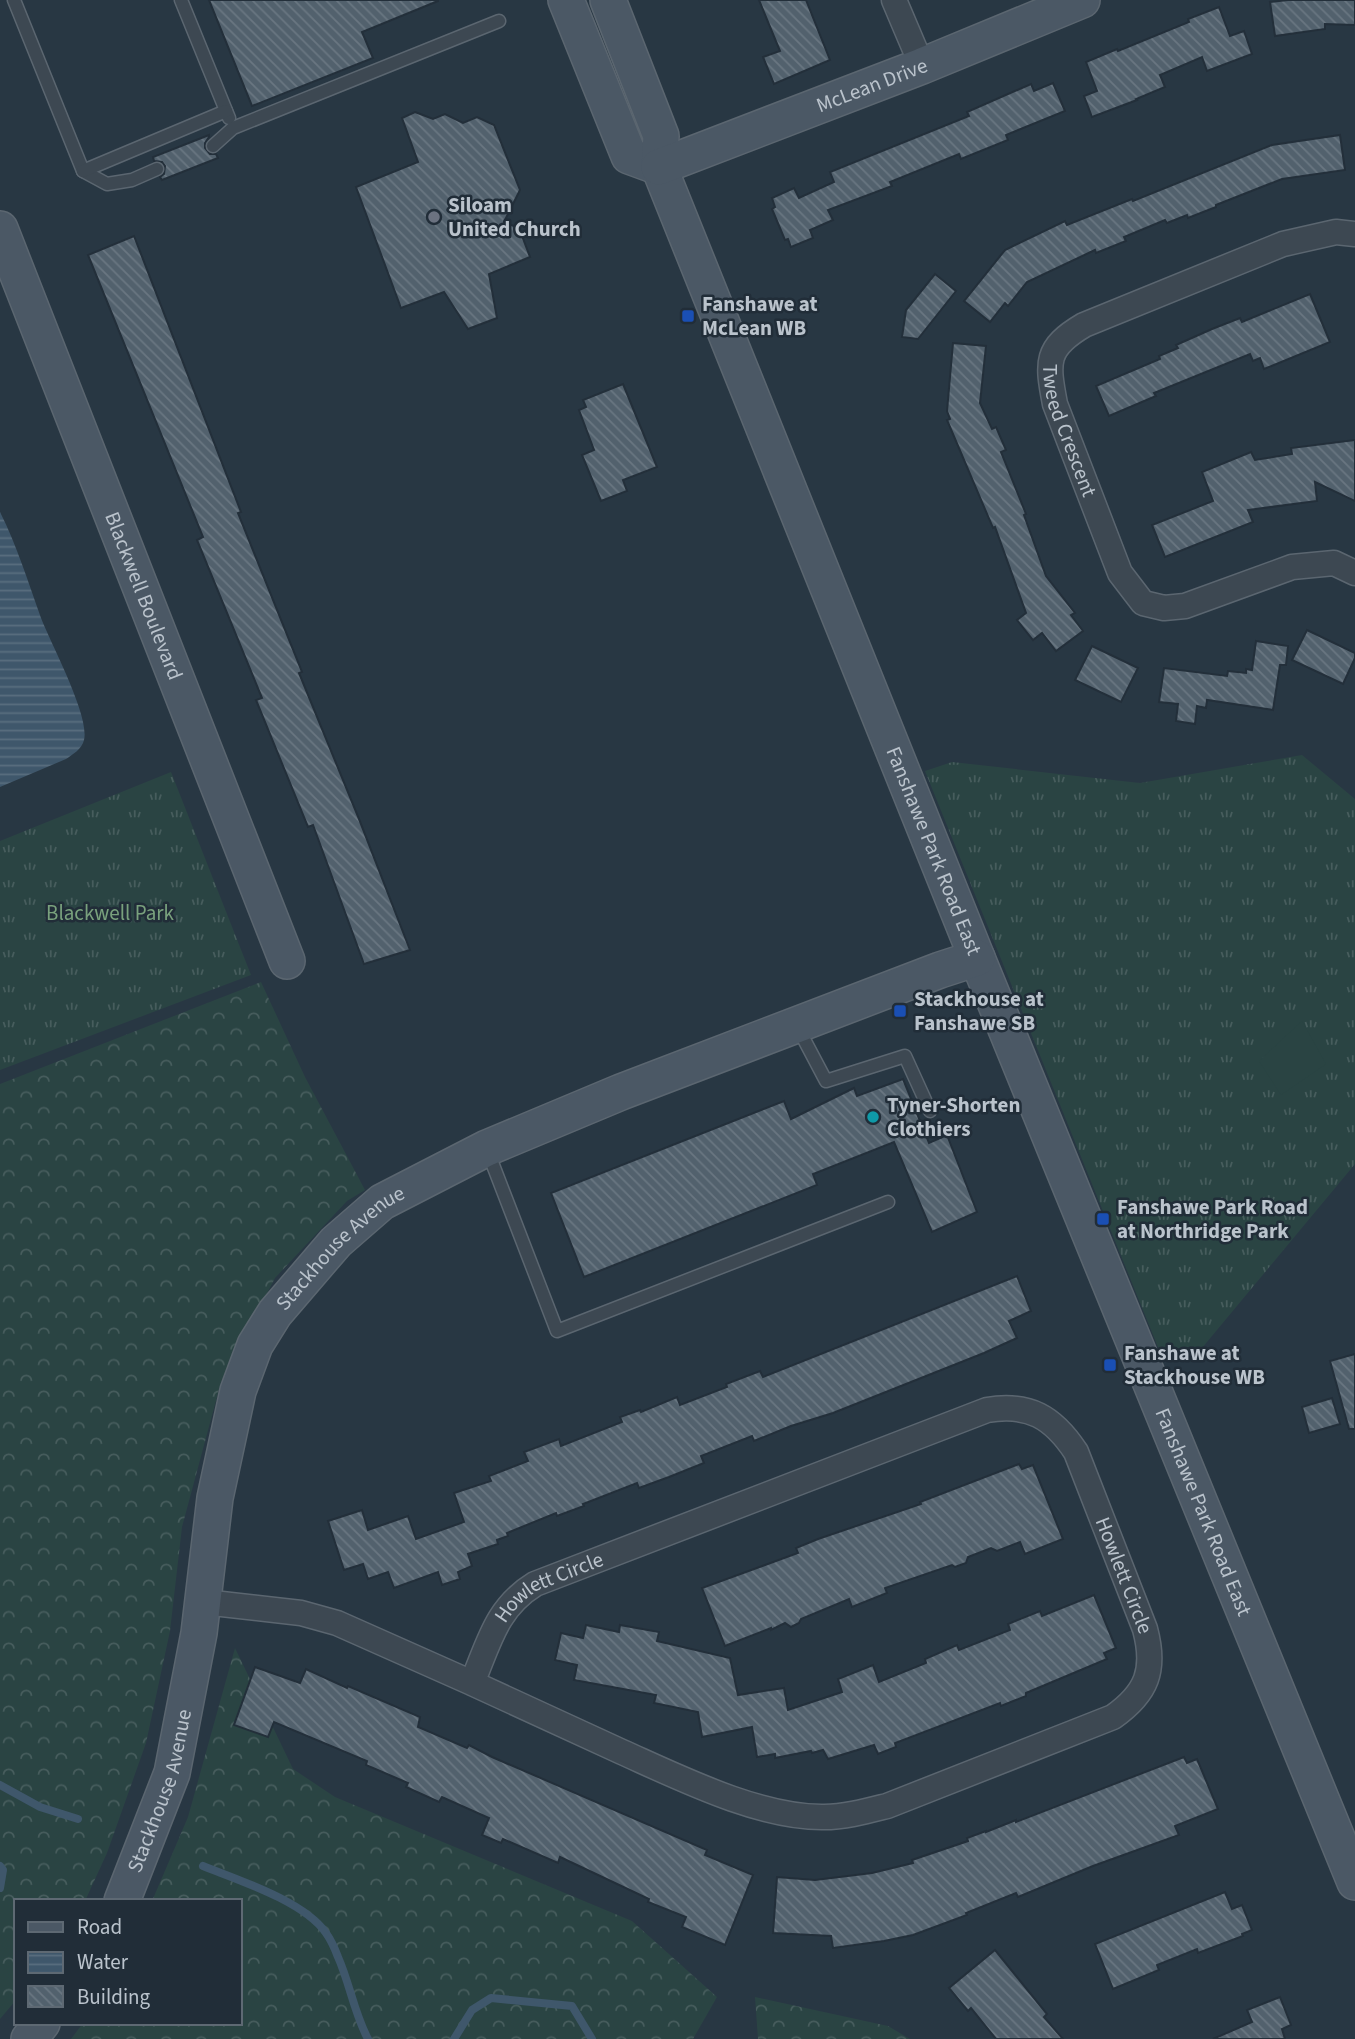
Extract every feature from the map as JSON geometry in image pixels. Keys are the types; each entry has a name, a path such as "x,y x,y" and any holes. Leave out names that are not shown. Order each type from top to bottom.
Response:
{"street":[{"path":"566,0 629,156 659,167"},
{"name":"Fanshawe Park Road East","path":"608,0 661,135 659,167 977,958 1355,1882"},
{"path":"894,0 922,66"},
{"name":"McLean Drive","path":"659,167 922,66 1082,0"},
{"name":"Blackwell Boulevard","path":"0,229 287,961"},
{"name":"Tweed Crescent","path":"1355,234 1336,232 1283,244 1084,325 1068,334 1052,352 1050,378 1055,404 1120,573 1143,603 1164,608 1185,606 1292,567 1334,564 1355,573"},
{"name":"Stackhouse Avenue","path":"123,1899 172,1773 204,1602 215,1498 238,1391 255,1345 275,1313 336,1242 382,1202 487,1148 621,1092 977,958"},
{"name":"Howlett Circle","path":"204,1602 301,1613 337,1623 679,1778 725,1796 782,1812 826,1818 887,1806 1113,1717 1130,1705 1142,1689 1149,1670 1150,1649 1076,1452 1054,1424 1022,1409 1004,1407 987,1410 536,1584 512,1602 503,1613 472,1684"},
{"path":"29,2039 40,2025"}],"lane":[{"path":"14,0 83,171 107,184 132,180 157,169"},
{"path":"181,0 233,128"},
{"path":"213,146 233,128 499,21"},
{"path":"83,171 226,111"},
{"path":"796,1025 825,1081 905,1056 930,1111"},
{"path":"487,1148 556,1332 888,1202"}],"green space":[{"path":"1302,755 1355,799 1355,1164 1202,1348 1162,1357 925,771 952,762 1140,783"},
{"name":"Blackwell Park","path":"171,772 251,975 0,1070 0,841"},
{"path":"261,982 305,1077 365,1190 347,1201 275,1278 221,1382 182,1527 170,1631 146,1743 107,1853 86,1899 14,1899 14,2002 0,2019 0,1084"},
{"path":"1302,1021 1326,1064 1281,1095 1259,1061"},
{"path":"235,1648 293,1769 335,1797 632,1921 717,1997 693,2039 71,2039 82,2025 242,2025 242,1899 153,1899 188,1817"},
{"path":"755,1997 888,2026 910,2039 758,2039"}],"water":[{"path":"0,512 41,618 76,698 84,740 79,749 66,759 0,787"}],"building":[{"path":"209,0 438,1 362,32 373,58 252,106"},
{"path":"759,0 806,0 830,60 774,84 763,57 780,51"},
{"path":"1355,0 1355,25 1325,24 1325,29 1275,36 1270,2"},
{"path":"1219,7 1230,36 1244,31 1252,54 1207,71 1202,57 1160,75 1165,87 1092,117 1084,96 1097,91 1086,62 1189,22 1188,19"},
{"path":"1053,83 1065,111 1006,135 1008,140 961,159 959,154 890,182 892,186 828,210 833,220 810,230 813,238 791,247 788,239 785,240 772,209 775,207 772,198 794,188 799,198 834,182 830,172 969,116 967,112 1031,84 1034,91"},
{"name":"Siloam United Church","path":"415,112 433,119 445,114 463,123 477,117 494,125 520,190 504,222 519,228 530,257 489,274 497,318 468,329 444,292 401,308 356,187 418,162 402,118"},
{"path":"209,135 205,148 218,158 162,180 160,177 164,174 165,166 162,162 154,161 153,157"},
{"path":"1340,135 1345,170 1282,179 1188,218 1187,215 1167,223 1165,220 1124,237 1126,241 1096,253 1095,250 1027,282 1008,306 1005,303 990,322 964,301 1005,250 1065,221 1067,225 1132,199 1133,201 1272,145"},
{"path":"134,236 241,512 238,513 302,672 299,673 410,950 364,964 313,825 308,827 256,700 262,698 197,540 203,537 88,255"},
{"path":"935,274 956,291 918,339 902,337 906,310"},
{"path":"1310,294 1330,342 1264,369 1260,358 1253,361 1250,354 1154,393 1156,396 1109,416 1096,386 1160,359 1159,356 1178,348 1176,345 1212,329 1240,318 1242,322"},
{"path":"953,343 986,346 980,403 992,429 996,427 1006,450 1001,452 1026,514 1024,515 1046,576 1075,613 1071,615 1083,631 1056,651 1042,633 1033,640 1017,620 1026,613 995,527 993,528 947,420 950,419 947,411"},
{"path":"623,384 657,467 623,480 627,491 601,501 582,455 594,450 579,410 586,407 583,400"},
{"path":"1355,440 1355,501 1315,482 1317,501 1248,510 1253,522 1165,557 1152,525 1213,501 1202,472 1251,452 1255,460 1292,454 1291,448"},
{"path":"1307,630 1355,653 1343,684 1292,660"},
{"path":"1256,641 1288,646 1286,665 1280,665 1273,710 1207,700 1206,708 1197,706 1195,724 1176,721 1178,704 1159,702 1164,668 1227,676 1228,671 1246,673 1246,669 1252,670"},
{"path":"1092,646 1138,668 1121,702 1075,680"},
{"path":"903,1079 929,1143 947,1135 977,1212 932,1232 894,1142 813,1174 817,1185 584,1277 551,1193 784,1101 791,1119 854,1088 857,1096"},
{"path":"1017,1276 1031,1311 1009,1321 1017,1338 984,1353 833,1413 754,1441 752,1436 701,1456 704,1463 669,1477 639,1488 637,1483 583,1504 584,1506 557,1516 556,1513 507,1533 508,1536 497,1540 498,1544 468,1554 472,1566 458,1572 460,1579 442,1585 438,1572 394,1588 388,1572 368,1579 363,1564 344,1570 328,1521 362,1510 368,1530 408,1516 416,1539 464,1522 454,1493 491,1481 489,1476 528,1461 524,1452 559,1439 561,1446 622,1422 620,1417 640,1410 641,1412 677,1397 680,1405 760,1371 763,1377"},
{"path":"1355,1354 1355,1429 1349,1429 1330,1361"},
{"path":"1332,1398 1340,1424 1309,1433 1302,1407"},
{"path":"1019,1464 1022,1469 1033,1465 1063,1539 1025,1554 1020,1542 997,1551 991,1548 968,1557 966,1563 955,1567 952,1565 885,1588 887,1593 852,1607 849,1599 801,1619 791,1627 785,1623 725,1646 702,1588 798,1553 796,1548 818,1539 921,1504 920,1502"},
{"path":"1094,1595 1116,1648 1104,1653 1107,1659 1001,1706 1000,1703 895,1743 896,1747 878,1754 874,1745 828,1759 823,1750 775,1758 775,1754 757,1757 752,1727 702,1737 698,1712 654,1703 656,1695 574,1680 577,1665 555,1660 561,1633 583,1638 586,1625 619,1632 620,1625 659,1632 657,1641 730,1658 738,1695 784,1688 788,1710 842,1692 838,1679 873,1665 879,1682 926,1663 925,1659 957,1645 959,1650 1010,1630 1008,1624 1040,1611 1042,1616"},
{"path":"255,1667 300,1683 306,1669 347,1688 348,1686 420,1717 418,1727 467,1748 469,1745 707,1850 705,1855 753,1875 725,1945 682,1927 686,1917 648,1902 649,1899 560,1857 558,1863 503,1839 501,1843 482,1835 489,1818 442,1797 439,1802 406,1787 408,1783 366,1765 367,1761 274,1722 268,1737 234,1725"},
{"path":"1184,1757 1187,1763 1197,1759 1218,1809 1175,1826 1179,1835 1018,1897 1016,1893 913,1935 833,1948 831,1936 773,1933 777,1877 815,1880 872,1873 913,1863 912,1860 968,1841 967,1838 1016,1822"},
{"path":"1225,1892 1232,1909 1242,1905 1252,1930 1198,1953 1197,1949 1157,1965 1159,1970 1113,1989 1095,1944"},
{"path":"995,1950 1047,2014 1044,2017 1063,2039 996,2039 971,2008 968,2011 949,1988"},
{"path":"1280,1997 1291,2025 1282,2029 1285,2039 1213,2039 1252,2022 1247,2010"}],"waterway":[{"path":"0,1785 40,1807 78,1819"},
{"path":"0,1866 3,1870 0,1888"},
{"path":"203,1866 287,1901 316,1922 334,1948 368,2039"},
{"path":"454,2039 472,2010 491,1998 572,2006 592,2039"}],"place":[{"name":"Siloam United Church","path":"434,217"},
{"name":"Fanshawe at McLean WB","path":"688,316"},
{"name":"Stackhouse at Fanshawe SB","path":"900,1011"},
{"name":"Tyner-Shorten Clothiers","path":"873,1117"},
{"name":"Fanshawe Park Road at Northridge Park","path":"1103,1219"},
{"name":"Fanshawe at Stackhouse WB","path":"1110,1365"}]}
